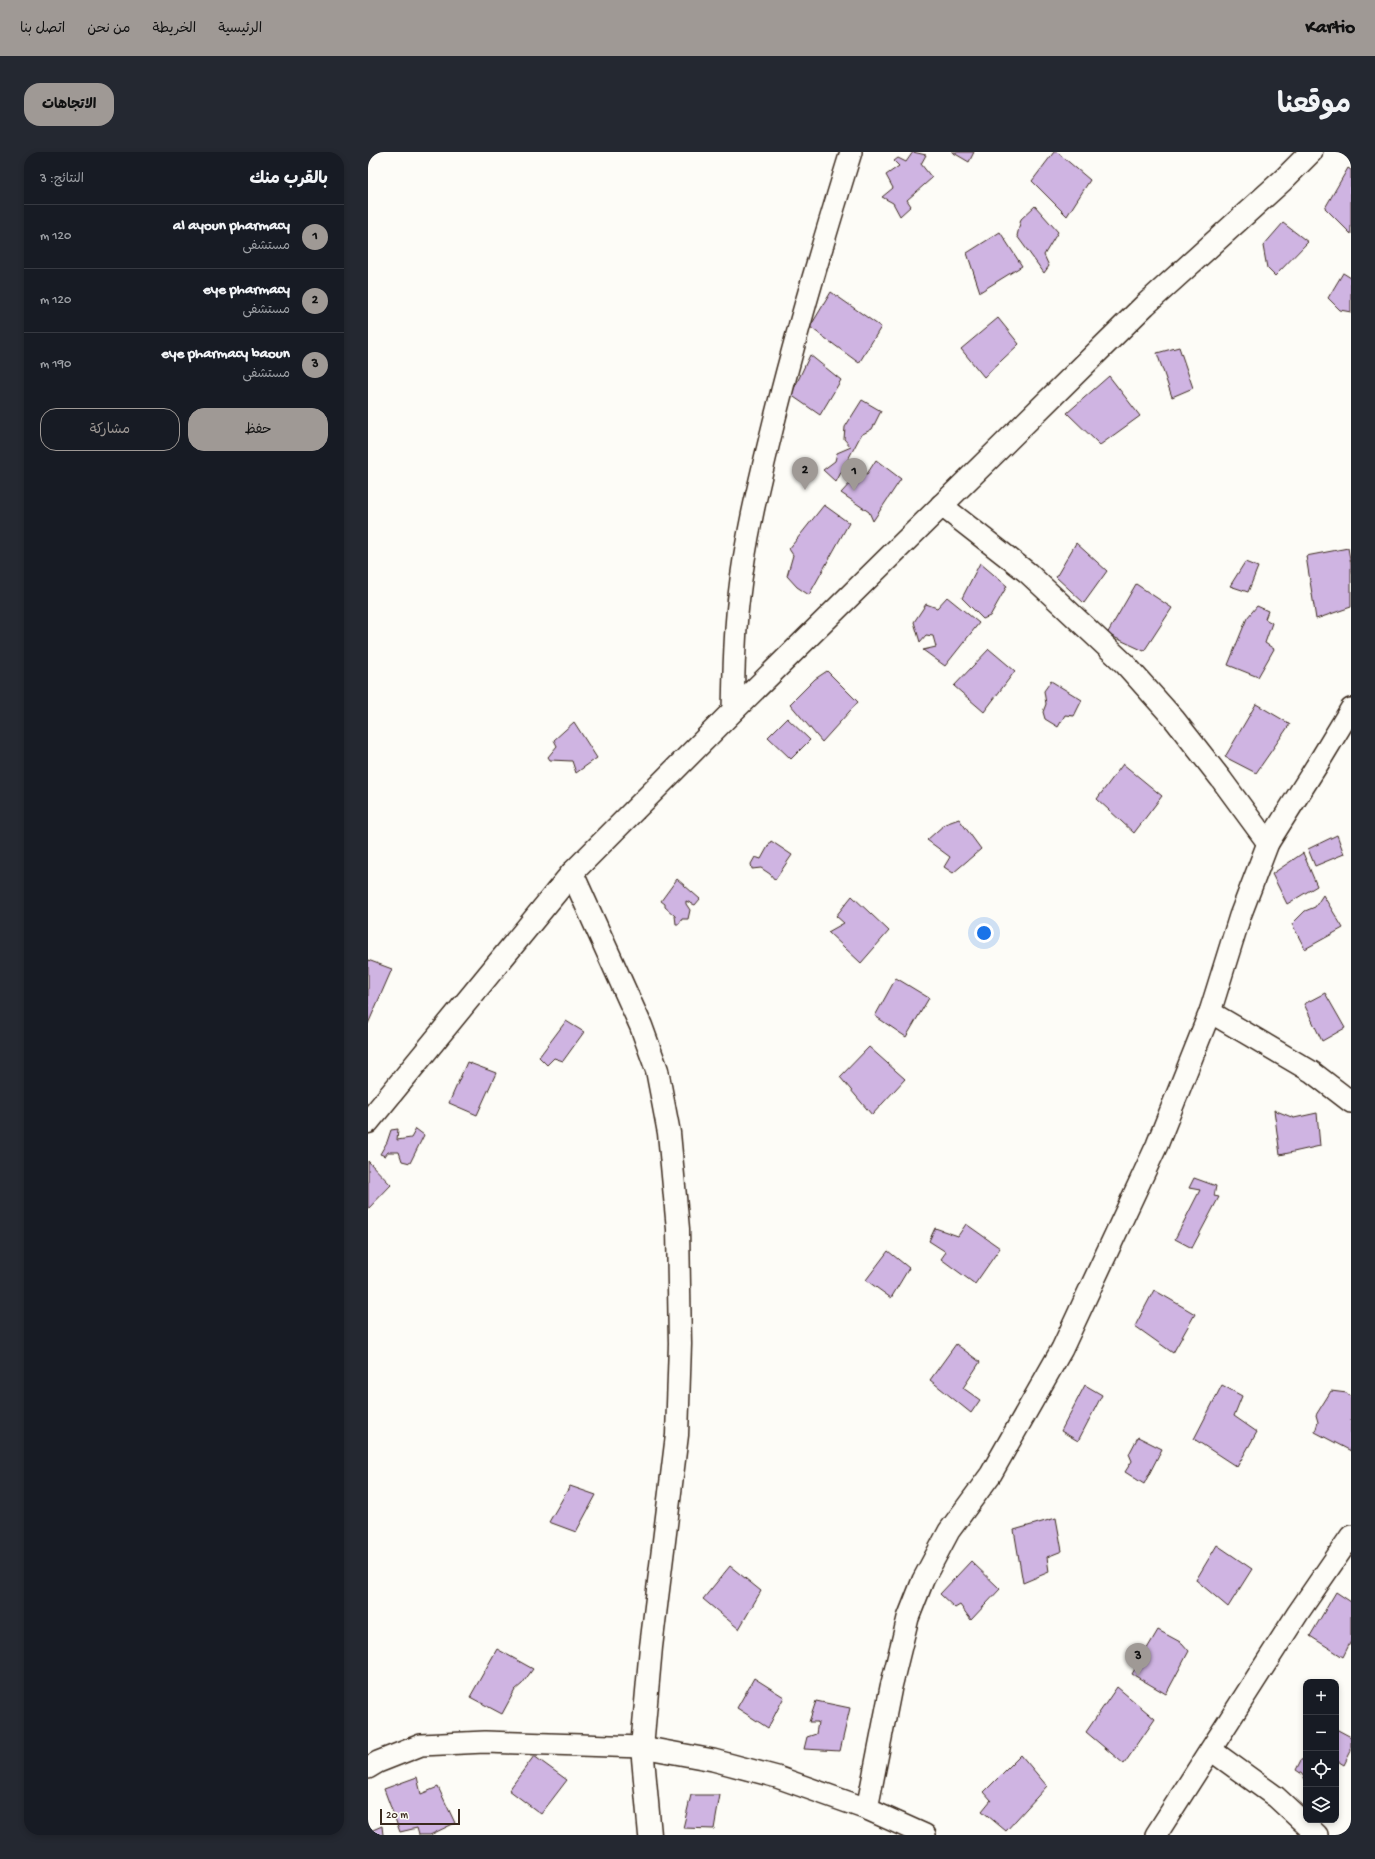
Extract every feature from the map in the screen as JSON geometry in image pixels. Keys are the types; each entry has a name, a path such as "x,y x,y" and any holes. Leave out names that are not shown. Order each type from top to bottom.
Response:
{"street":[{"path":"733,711 734,647 739,596 751,512 784,377 818,257 851,152"},
{"path":"368,1122 572,873 733,711 1145,305 1283,180 1311,152"},
{"path":"941,505 1028,573 1125,664 1174,719 1222,779 1268,843"},
{"path":"868,1809 891,1687 908,1618 923,1580 949,1531 991,1474 1062,1349 1157,1145 1210,1012 1240,916 1268,843 1320,762 1351,709"},
{"path":"572,873 641,1026 657,1070 669,1133 678,1229 680,1344 677,1436 651,1648 642,1747 650,1835"},
{"path":"1210,1012 1312,1072 1351,1102"},
{"path":"1156,1835 1298,1613 1351,1536"},
{"path":"368,1768 378,1762 421,1745 485,1742 642,1747 713,1760 777,1777 868,1809 925,1835"},
{"path":"1211,1750 1276,1797 1317,1835"}],"building":[{"path":"913,152 926,155 921,164 932,178 907,200 911,206 900,216 893,203 882,197 893,188 886,175 899,166 894,161 898,158 906,162"},
{"path":"952,152 974,152 969,162"},
{"path":"1054,152 1057,152 1090,180 1067,216 1032,181"},
{"path":"1348,168 1351,170 1351,234 1325,208"},
{"path":"1035,206 1058,232 1044,255 1049,266 1044,273 1017,236 1021,219"},
{"path":"1283,223 1308,242 1275,276 1267,268 1263,246"},
{"path":"1000,232 1022,266 980,292 967,253"},
{"path":"1343,273 1351,278 1351,312 1340,310 1328,298"},
{"path":"831,292 881,327 859,363 810,327"},
{"path":"998,318 1019,344 984,377 961,349"},
{"path":"1179,347 1193,388 1172,397 1157,353"},
{"path":"810,355 841,380 820,415 791,395"},
{"path":"1109,376 1140,416 1100,445 1067,413"},
{"path":"862,400 881,411 872,429 861,435 836,482 823,470 835,461 837,453 851,447 844,439 845,427"},
{"path":"876,460 901,479 873,521 869,512 841,493 852,481 857,482 863,473 867,474"},
{"path":"824,505 849,523 809,595 797,587 787,576 793,555 789,549"},
{"path":"1076,543 1107,571 1084,603 1056,577"},
{"path":"1348,548 1351,564 1351,607 1316,619 1306,556"},
{"path":"1245,562 1258,567 1248,592 1230,586"},
{"path":"980,563 1007,586 990,616 983,619 962,598"},
{"path":"1136,584 1172,608 1144,651 1107,634"},
{"path":"947,597 979,623 945,666 923,650 936,647 933,636 926,635 920,642 914,622 926,604 937,608"},
{"path":"1257,606 1268,611 1265,619 1272,623 1265,643 1274,649 1258,677 1228,665 1247,618"},
{"path":"989,649 1015,671 984,712 954,686"},
{"path":"827,671 858,702 822,742 790,704 815,679"},
{"path":"1051,681 1082,700 1074,716 1065,715 1058,727 1045,719 1043,712 1046,704 1044,691"},
{"path":"1256,704 1290,724 1256,773 1225,757"},
{"path":"787,718 810,740 791,759 768,737"},
{"path":"574,722 597,758 576,773 572,761 550,760 548,757 557,746 554,740"},
{"path":"1123,764 1162,796 1134,833 1097,799"},
{"path":"959,819 981,849 953,873 944,867 950,857 927,840 945,824"},
{"path":"1337,835 1344,854 1315,866 1308,849"},
{"path":"771,841 792,855 775,880 770,874 761,868 752,869 751,864 755,857 761,859"},
{"path":"1303,853 1317,886 1287,904 1272,874"},
{"path":"677,879 700,899 695,905 686,901 686,904 690,910 688,919 682,919 679,924 676,924 675,916 661,901"},
{"path":"1323,895 1343,928 1305,949 1292,924 1305,911 1315,907"},
{"path":"852,896 889,931 861,963 828,932 844,923 836,916"},
{"path":"368,960 392,969 368,1024"},
{"path":"896,978 929,998 906,1037 875,1016"},
{"path":"1325,993 1345,1028 1322,1041 1304,1004"},
{"path":"566,1021 584,1032 563,1061 554,1058 547,1065 539,1057"},
{"path":"869,1047 905,1079 872,1115 840,1077"},
{"path":"467,1062 496,1073 477,1115 449,1103"},
{"path":"1274,1110 1294,1118 1317,1113 1320,1146 1280,1155"},
{"path":"398,1129 397,1140 411,1138 416,1129 424,1135 410,1163 402,1161 399,1152 388,1152 385,1156 380,1154 387,1142 391,1130"},
{"path":"368,1161 391,1185 368,1209"},
{"path":"1194,1178 1216,1186 1214,1196 1219,1197 1192,1248 1175,1239 1200,1190 1189,1188"},
{"path":"966,1224 1000,1248 975,1284 941,1259 946,1252 929,1241 935,1228 958,1236"},
{"path":"888,1251 909,1268 891,1298 866,1280"},
{"path":"1154,1290 1195,1314 1173,1353 1135,1326"},
{"path":"956,1344 980,1362 963,1388 980,1400 971,1413 930,1380"},
{"path":"1085,1385 1102,1395 1078,1441 1061,1431"},
{"path":"1222,1385 1242,1396 1234,1416 1257,1432 1237,1467 1194,1439"},
{"path":"1331,1391 1347,1393 1351,1398 1351,1451 1315,1432 1318,1422 1316,1415"},
{"path":"1138,1437 1162,1449 1144,1484 1125,1472 1132,1461 1129,1454"},
{"path":"570,1486 596,1495 576,1532 549,1522"},
{"path":"1056,1518 1062,1551 1047,1557 1049,1572 1023,1583 1014,1530"},
{"path":"1217,1545 1252,1569 1228,1607 1196,1580"},
{"path":"971,1561 1000,1589 971,1620 960,1605 955,1608 940,1594"},
{"path":"730,1566 761,1591 739,1629 703,1599"},
{"path":"1336,1592 1351,1602 1351,1641 1343,1657 1310,1636"},
{"path":"1158,1630 1182,1643 1189,1651 1166,1694 1132,1674"},
{"path":"497,1649 533,1669 522,1684 515,1690 502,1714 470,1697"},
{"path":"754,1678 784,1697 768,1728 737,1708"},
{"path":"1117,1687 1155,1719 1124,1764 1086,1732"},
{"path":"816,1701 850,1708 840,1751 804,1749 807,1737 816,1734 818,1722 809,1722"},
{"path":"1339,1731 1351,1737 1351,1751 1344,1765 1339,1762"},
{"path":"1021,1755 1047,1786 1006,1831 982,1811 991,1800 984,1792"},
{"path":"534,1756 567,1780 541,1814 509,1790"},
{"path":"1301,1760 1303,1760 1303,1776 1296,1770"},
{"path":"417,1777 421,1794 438,1787 455,1823 430,1835 419,1835 417,1828 400,1832 384,1789"},
{"path":"691,1795 720,1795 714,1829 683,1828"},
{"path":"382,1826 383,1835 368,1835 368,1832"}],"place":[{"name":"eye pharmacy","path":"805,490"},
{"name":"al ayoun pharmacy","path":"854,491"},
{"name":"eye pharmacy baoun","path":"1138,1676"}]}
